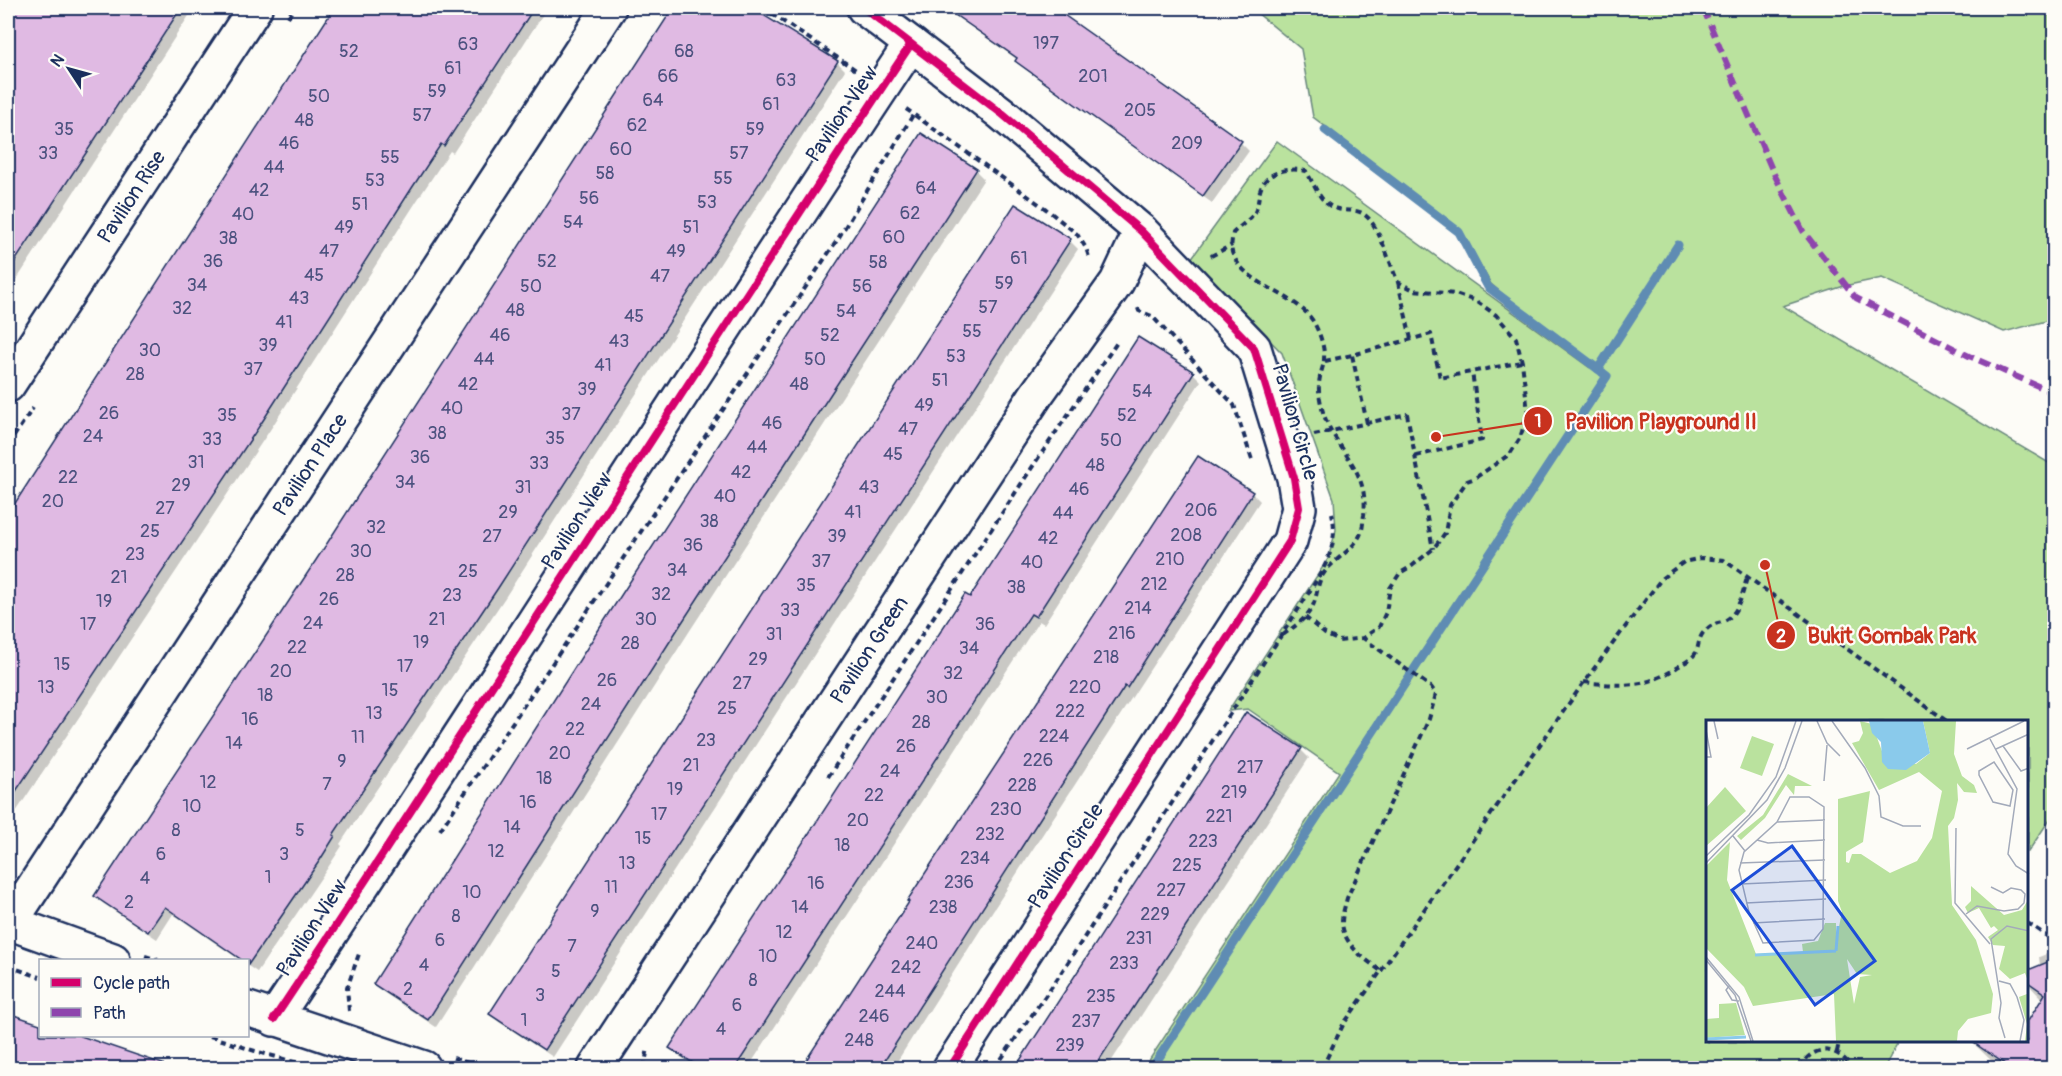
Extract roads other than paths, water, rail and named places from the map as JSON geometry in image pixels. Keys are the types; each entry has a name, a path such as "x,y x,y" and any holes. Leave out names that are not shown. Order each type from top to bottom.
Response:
{"street":[{"name":"Pavilion Rise","path":"8,385 255,8"},
{"name":"Pavilion Place","path":"9,923 609,8"},
{"name":"Pavilion Circle","path":"864,8 1001,113 1141,231 1254,348 1294,478 1299,507 1290,541 950,1068"},
{"name":"Pavilion View","path":"260,1014 911,44"},
{"name":"Pavilion Green","path":"595,1068 1036,395 1117,282 1141,231"},
{"path":"9,923 110,959"},
{"path":"260,1014 424,1068"}],"waterway":[{"path":"1325,130 1459,232 1488,287 1602,372"},
{"path":"1598,369 1678,245"},
{"path":"1152,1068 1607,376 1603,373"}],"place":[{"name":"Pavilion Playground II","path":"1436,437"},
{"name":"Bukit Gombak Park","path":"1765,565"}]}
